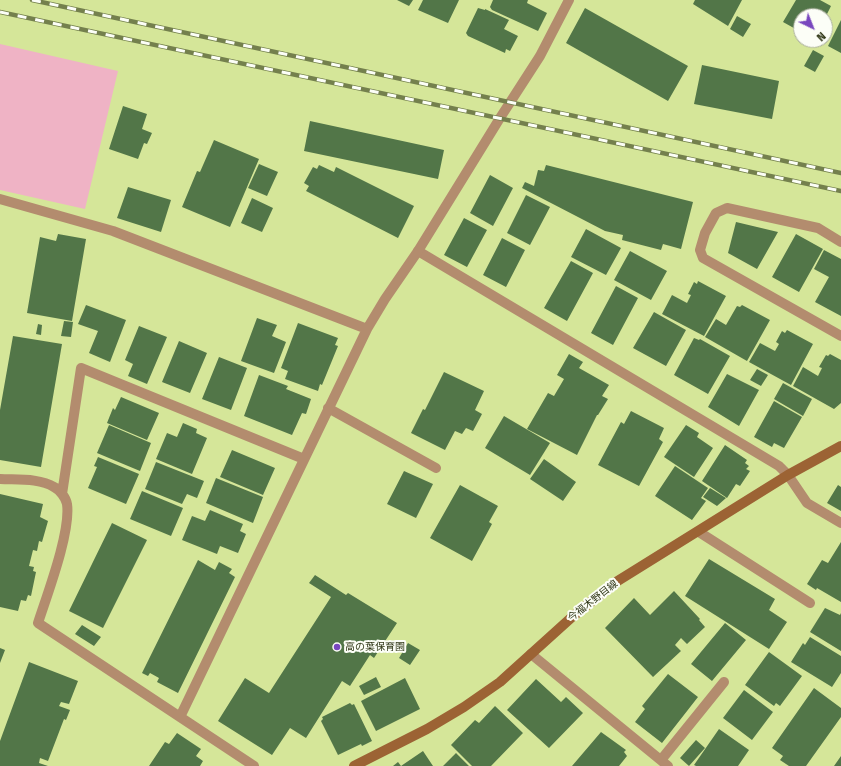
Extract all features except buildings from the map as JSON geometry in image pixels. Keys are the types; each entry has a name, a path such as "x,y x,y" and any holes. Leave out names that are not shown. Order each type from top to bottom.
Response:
{"main road":[{"name":"今福木野目線","path":"354,766 427,729 464,707 500,682 572,617 616,582 699,532 788,475 841,446"}],"street":[{"path":"180,717 367,329 385,299 418,251 540,56 569,0"},
{"path":"0,199 19,203 113,231 367,329"},
{"path":"841,242 818,228 727,208 716,213 705,233 700,250 703,258 841,336"},
{"path":"418,251 780,466 807,503 841,523"},
{"path":"62,494 81,368 304,459"},
{"path":"328,408 436,468"},
{"path":"0,479 41,482 54,487 62,494 66,503 67,524 38,623 254,766"},
{"path":"699,532 810,603"},
{"path":"531,654 664,763 724,682"}],"shaded area":[{"path":"0,44 118,71 85,209 0,190"}],"railway":[{"path":"32,0 841,173"},
{"path":"0,12 841,191"}],"place":[{"name":"高の葉保育園","path":"337,647"}]}
